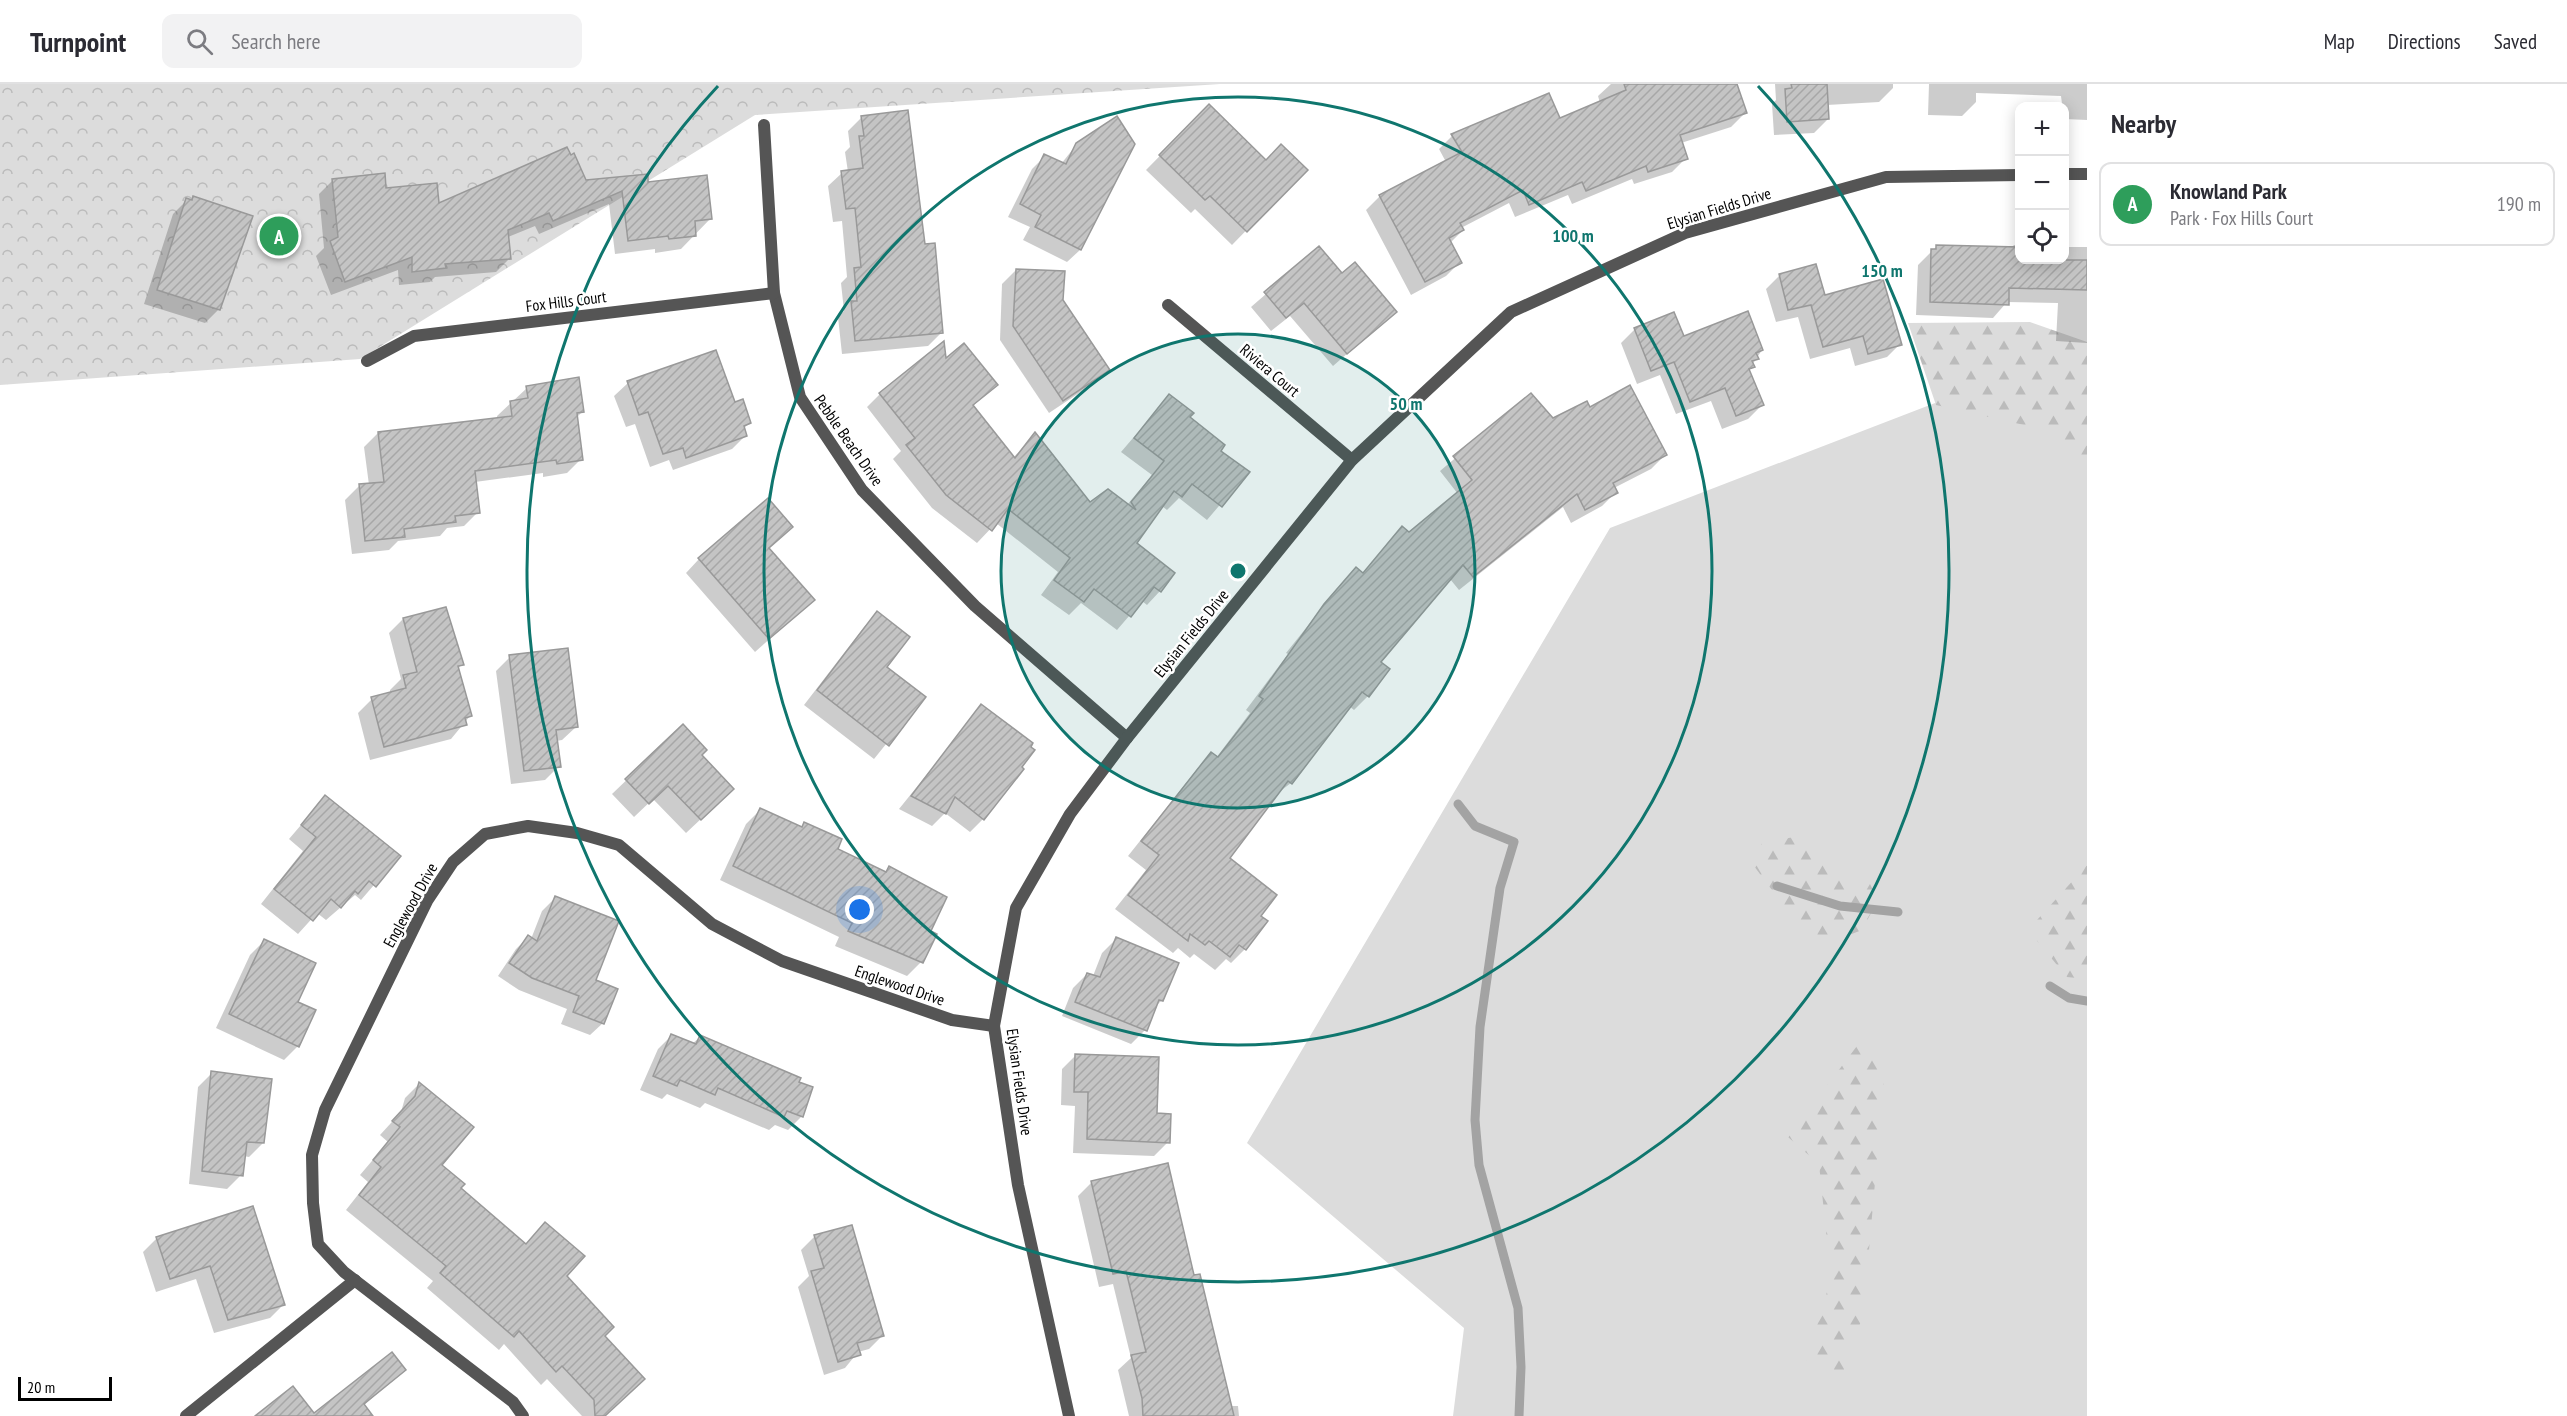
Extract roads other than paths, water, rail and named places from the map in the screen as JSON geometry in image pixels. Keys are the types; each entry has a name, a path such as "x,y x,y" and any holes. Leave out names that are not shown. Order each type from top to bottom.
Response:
{"street":[{"name":"Pebble Beach Drive","path":"764,125 774,293 800,397 862,490 975,606 1127,738"},
{"path":"2069,174 2087,174"},
{"name":"Elysian Fields Drive","path":"1069,1416 1018,1185 994,1026 1016,908 1070,814 1127,738 1352,460 1511,312 1685,232 1886,177 2015,175"},
{"name":"Fox Hills Court","path":"367,361 414,336 774,293"},
{"name":"Riviera Court","path":"1168,305 1352,460"},
{"name":"Englewood Drive","path":"523,1416 513,1402 355,1280 318,1244 312,1155 325,1110 427,901 453,862 486,834 528,826 577,833 619,845 712,924 782,961 952,1020 994,1026"},
{"path":"186,1416 355,1280"}],"waterway":[{"path":"1458,804 1475,826 1514,842 1500,888 1480,1027 1475,1120 1479,1165 1518,1308 1521,1367 1519,1416"},
{"path":"1777,886 1840,906 1898,912"},
{"path":"2050,986 2069,998 2087,1001"}],"place":[{"name":"Knowland Park","path":"279,236"}]}
